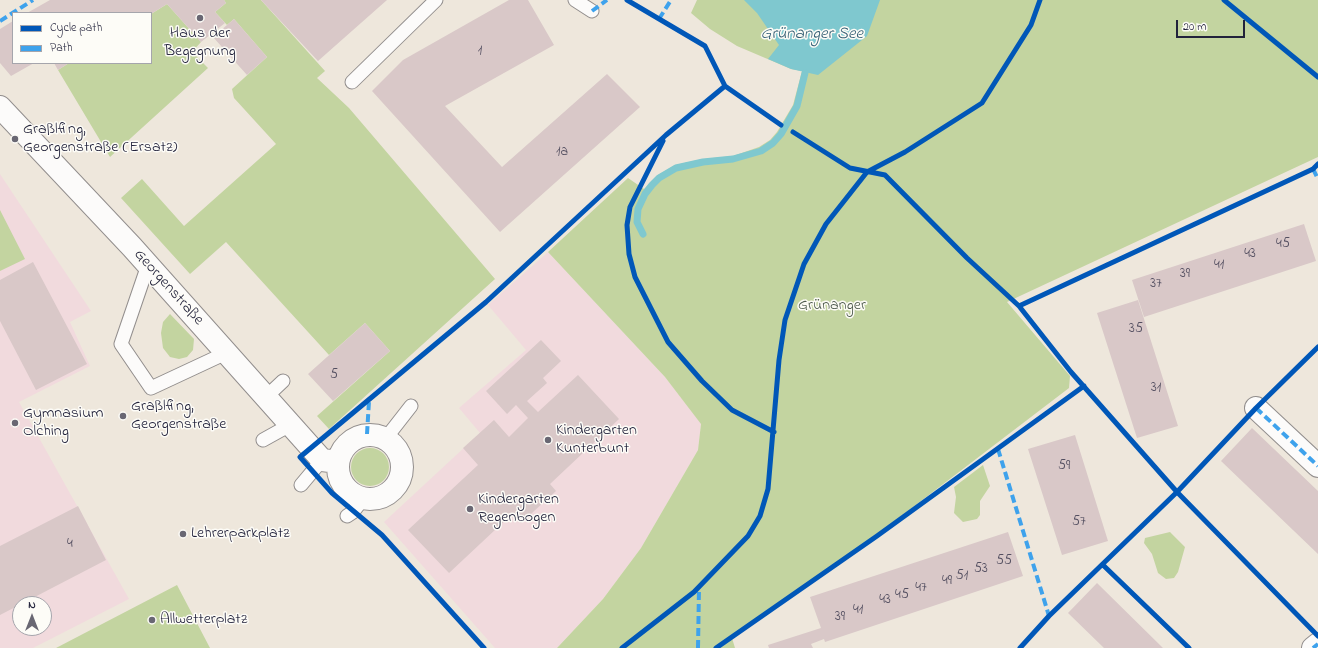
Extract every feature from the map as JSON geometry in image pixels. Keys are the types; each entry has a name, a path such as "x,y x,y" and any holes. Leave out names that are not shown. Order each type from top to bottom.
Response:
{"street":[{"name":"Georgenstraße","path":"0,107 148,265 290,425 330,461"},
{"path":"1256,408 1318,466"},
{"path":"367,434 386,438 400,453 402,473 392,491 384,496 374,499 363,499 350,492 341,481 338,472 330,461 356,437 367,434"},
{"path":"1313,648 1318,644"}],"lane":[{"path":"352,82 436,0"},
{"path":"575,0 592,11"},
{"path":"148,265 121,344 150,388 226,353"},
{"path":"266,397 283,381"},
{"path":"386,438 411,406"},
{"path":"263,440 290,425"},
{"path":"301,485 330,461"},
{"path":"347,516 353,512 363,499"}],"shaded area":[{"name":"Gymnasium Olching","path":"0,174 91,311 70,322 90,366 19,402 129,599 33,648 0,648"},
{"path":"548,252 665,377 701,423 698,450 641,548 603,599 557,648 495,648 384,522 480,433 459,408 526,350 488,305"}],"green space":[{"path":"224,0 261,0 325,71 317,78 349,108 495,279 329,429 317,416 390,351 365,323 329,355 226,242 190,274 121,198 142,179 184,226 276,144 234,98 232,89 267,57 234,19 227,25 215,12 226,3"},
{"name":"Grünanger","path":"697,0 1318,0 1318,157 1007,302 1070,376 1069,388 862,546 732,638 735,648 557,648 603,599 641,548 698,450 701,424 665,377 548,252 628,178 644,189 658,175 675,165 703,159 733,156 759,147 770,140 777,132 793,105 802,71 791,69 737,46 710,29 691,13"},
{"path":"167,4 201,42 192,52 208,68 110,157 58,70 67,64 152,64 152,13"},
{"path":"0,210 25,259 0,271"},
{"path":"170,314 194,339 193,350 187,357 179,359 170,357 163,348 161,333 163,322"},
{"path":"366,448 374,448 381,451 386,456 389,467 386,478 381,483 374,486 366,486 359,483 354,478 351,471 351,463 354,456 359,451"},
{"path":"983,465 990,486 980,501 980,515 977,519 963,522 954,513 956,497 954,487"},
{"path":"1170,532 1185,547 1178,572 1174,578 1166,579 1158,573 1152,554 1144,543 1145,538"},
{"name":"Allwetterplatz","path":"177,585 210,648 56,648"}],"water":[{"name":"Grünanger See","path":"744,0 880,0 867,36 818,75 791,69 768,59 779,45 757,13"}],"building":[{"name":"Haus der Begegnung","path":"50,0 224,0 226,3 215,12 225,23 201,42 167,4 152,13 152,12 29,12"},
{"path":"261,0 387,0 318,61"},
{"path":"509,0 528,0 554,45 445,106 502,167 607,74 640,107 500,232 372,91 403,60"},
{"path":"234,19 267,57 247,75 213,37"},
{"path":"12,22 12,64 32,64 11,76 0,63 0,29"},
{"path":"55,64 67,64 58,70"},
{"path":"1304,224 1316,261 1144,317 1132,280"},
{"path":"33,262 87,364 36,390 0,321 0,280"},
{"path":"1138,300 1178,426 1137,438 1097,313"},
{"path":"365,323 390,351 333,401 308,374"},
{"path":"541,340 561,361 543,378 547,383 527,401 538,412 578,375 619,419 550,484 556,491 521,523 512,514 449,573 408,530 478,465 463,448 494,420 509,437 528,418 516,405 507,414 486,391"},
{"path":"1252,428 1318,491 1318,554 1221,461"},
{"path":"1075,435 1108,541 1062,555 1028,449"},
{"path":"78,506 106,560 37,596 12,596 12,609 0,615 0,546"},
{"path":"1008,532 1023,576 825,642 824,639 811,644 813,648 769,648 768,645 821,628 810,597"},
{"path":"1097,583 1163,648 1104,648 1068,613"}],"waterway":[{"path":"643,234 637,222 638,209 645,194 659,178 676,168 703,162 733,159 761,151 773,143 781,134 797,106 805,73"}],"marked path":[{"path":"14,12 33,0"},
{"path":"592,11 607,0"},
{"path":"659,19 671,0"},
{"path":"0,21 12,13"},
{"path":"1313,169 1318,179"},
{"path":"367,434 369,401"},
{"path":"1256,408 1318,466"},
{"path":"998,449 1049,616"},
{"path":"698,648 699,588"},
{"path":"1313,648 1318,644"}],"cycle path":[{"path":"627,0 705,46 725,86 781,125"},
{"path":"622,648 694,592 748,536 760,516 768,489 779,360 785,320 804,264 826,224 867,172 905,152 982,103 1031,25 1040,0"},
{"path":"1224,0 1318,77"},
{"path":"484,648 382,535 332,493 300,457 486,302 666,135 725,86"},
{"path":"793,132 850,168 885,175 967,258 1019,306 1071,372 1177,492 1318,636"},
{"path":"663,141 630,207 627,225 629,254 635,277 668,342 702,381 732,410 774,432"},
{"path":"1019,306 1313,169 1318,164"},
{"path":"1020,648 1049,616 1177,492 1256,408 1318,347"},
{"path":"716,648 877,536 1084,386"},
{"path":"1103,565 1189,648"}],"place":[{"name":"Haus der Begegnung","path":"200,18"},
{"name":"Graßlfing, Georgenstraße (Ersatz)","path":"15,139"},
{"name":"Graßlfing, Georgenstraße","path":"123,416"},
{"name":"Gymnasium Olching","path":"15,423"},
{"name":"Kindergarten Kunterbunt","path":"548,440"},
{"name":"Kindergarten Regenbogen","path":"470,509"},
{"name":"Lehrerparkplatz","path":"183,534"},
{"name":"Allwetterplatz","path":"152,620"}]}
